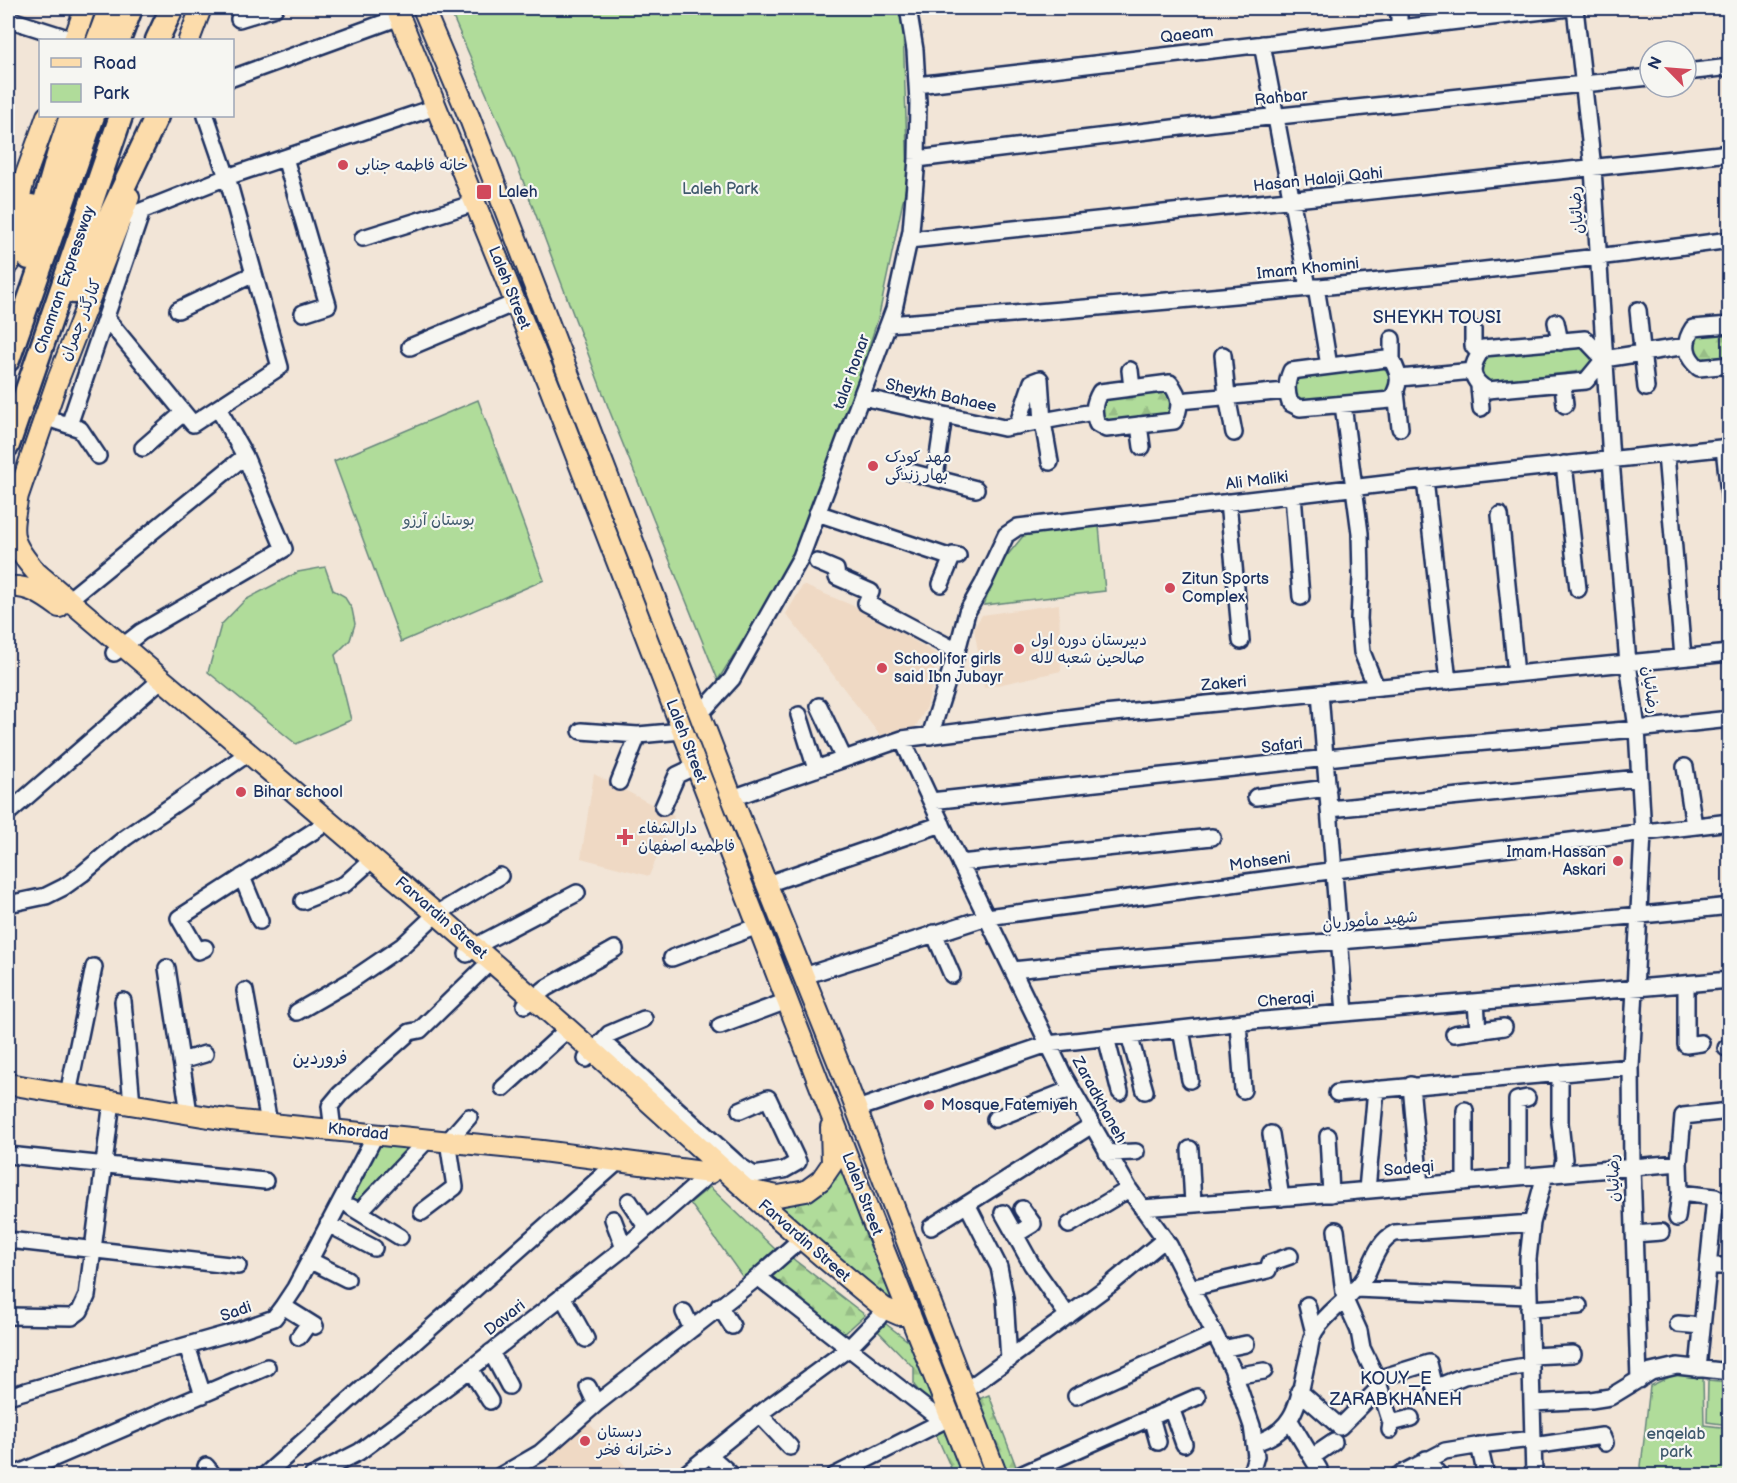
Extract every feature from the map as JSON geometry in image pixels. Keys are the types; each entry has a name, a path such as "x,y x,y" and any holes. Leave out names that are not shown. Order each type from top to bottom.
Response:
{"highway":[{"path":"98,39 110,8"},
{"path":"119,39 131,8"},
{"path":"147,39 158,8"},
{"path":"157,39 172,8"},
{"path":"8,263 69,117"},
{"path":"8,344 69,117"},
{"name":"Chamran Expressway","path":"8,360 93,117"},
{"name":"Chamran Expressway","path":"8,445 123,117"},
{"path":"25,397 158,117"}],"main road":[{"path":"74,39 85,8"},
{"path":"189,39 201,8"},
{"name":"Laleh Street","path":"423,8 470,119 732,798 857,1109 997,1476"},
{"name":"Laleh Street","path":"398,12 592,496 974,1476"},
{"path":"8,245 14,186 47,117"},
{"name":"کنارگذر چمران","path":"8,527 44,417 121,219 158,117"},
{"path":"527,332 538,338 584,457 593,460 599,452"},
{"path":"592,496 598,487 607,490 649,602 662,616"},
{"name":"Farvardin Street","path":"18,495 12,529 16,546 64,603 158,683 267,767 432,918 564,1033 594,1050 746,1190 797,1243 879,1317 922,1344"},
{"name":"Farvardin Street","path":"8,587 16,586 33,590 64,603"},
{"name":"Farvardin Street","path":"158,683 240,759 365,866 432,918"},
{"name":"Farvardin Street","path":"594,1050 710,1173 797,1243 884,1308 900,1315 910,1314"},
{"name":"Khordad","path":"8,1084 189,1113 620,1160 710,1173"},
{"path":"746,1190 778,1196 806,1191 821,1180 832,1164 831,1112"},
{"path":"825,1174 854,1173 878,1164"}],"street":[{"path":"24,8 14,21 71,39"},
{"path":"239,19 275,8"},
{"name":"talar honar","path":"700,714 732,679 801,557 894,309 909,240 917,159 917,84 908,8"},
{"path":"1399,8 1399,28"},
{"name":"Qaeam","path":"917,84 1569,8"},
{"name":"رضائیان","path":"1575,8 1593,168 1611,460 1628,663 1637,729 1643,833 1631,1067 1639,1380"},
{"path":"234,77 398,12"},
{"path":"1262,44 1292,200 1329,366"},
{"path":"1698,71 1730,67"},
{"name":"Rahbar","path":"917,159 1275,116 1638,78"},
{"path":"121,219 227,177 436,107"},
{"path":"143,448 188,418 218,408 280,367 227,177 206,117"},
{"name":"Hasan Halaji Qahi","path":"909,240 1730,153"},
{"path":"285,158 328,305 303,313"},
{"path":"363,238 475,203"},
{"path":"69,425 142,212"},
{"name":"Imam Khomini","path":"889,324 1094,308 1312,287 1599,258 1730,240"},
{"path":"178,310 254,274"},
{"path":"410,347 515,303"},
{"path":"1638,310 1646,388"},
{"path":"106,318 188,418"},
{"path":"1556,321 1560,342"},
{"path":"1730,325 1692,328 1687,336 1686,346 1692,362 1699,368 1730,365"},
{"path":"1473,329 1473,345 1479,353"},
{"path":"1392,339 1392,361 1398,385 1400,428"},
{"path":"1481,408 1476,378 1479,353 1483,348 1585,339 1604,359"},
{"path":"1476,378 1488,390 1586,381 1604,359 1686,346"},
{"path":"1223,355 1234,433"},
{"path":"1392,361 1386,359 1291,371 1286,391 1290,403 1300,408 1391,400 1398,385"},
{"path":"1130,370 1132,388"},
{"path":"60,375 83,383"},
{"path":"1398,385 1476,378"},
{"path":"1017,426 1032,382 1040,379 1043,422 1050,462"},
{"path":"1170,383 1177,392 1179,401 1179,411 1174,421 1106,429 1097,424 1093,412 1100,392 1170,383"},
{"path":"1563,384 1564,405"},
{"path":"1179,401 1286,391"},
{"name":"Sheykh Bahaee","path":"862,397 1004,428 1093,412"},
{"path":"1343,405 1360,533 1359,619 1362,652 1376,687"},
{"path":"118,650 141,632 284,549 245,456 218,408"},
{"path":"935,477 944,415"},
{"path":"44,417 80,429 98,456"},
{"path":"1139,425 1142,447"},
{"path":"1727,448 1730,503"},
{"name":"Ali Maliki","path":"930,736 967,612 1006,535 1018,527 1564,464 1727,448"},
{"path":"1666,454 1683,657"},
{"path":"64,603 245,456"},
{"path":"1564,464 1578,589"},
{"path":"910,472 976,489"},
{"path":"1425,480 1448,681"},
{"path":"1293,495 1301,597"},
{"path":"1228,502 1241,641"},
{"path":"818,513 956,558 941,584"},
{"path":"1500,515 1516,674"},
{"path":"817,562 836,570 837,577 871,592 866,603 957,651"},
{"name":"Zakeri","path":"732,798 902,739 1083,716 1730,653"},
{"path":"8,813 158,683"},
{"path":"1320,693 1345,1013"},
{"path":"819,706 844,759"},
{"path":"798,715 816,769"},
{"name":"Safari","path":"931,801 1429,747 1730,719"},
{"path":"581,731 638,735 682,731"},
{"path":"619,782 638,735"},
{"name":"Zaradkhaneh","path":"902,739 1071,1089 1129,1189 1165,1239 1222,1349 1252,1426 1256,1456 1250,1476"},
{"path":"8,904 46,896 64,887 126,838 240,759"},
{"path":"663,807 677,775 696,766"},
{"path":"1685,767 1694,826"},
{"path":"1330,809 1639,778"},
{"path":"1256,796 1328,788"},
{"name":"Mohseni","path":"804,976 987,917 1730,822"},
{"path":"767,884 942,824"},
{"path":"205,948 198,951 179,918 320,826"},
{"path":"960,863 1212,837"},
{"path":"303,901 345,884 365,866"},
{"path":"297,1012 349,982 402,946 432,918 500,876"},
{"path":"242,877 260,921"},
{"path":"471,951 578,893"},
{"name":"شهید مأموریان","path":"1012,970 1148,956 1339,942 1730,906"},
{"path":"672,958 758,926"},
{"path":"934,933 952,975"},
{"path":"529,1001 546,988 615,949"},
{"path":"333,1130 330,1106 340,1094 410,1032 420,1030 487,965"},
{"path":"68,1094 94,967"},
{"path":"167,968 189,1113"},
{"name":"Cheraqi","path":"857,1109 1048,1044 1238,1023 1730,980"},
{"path":"1686,984 1686,1045 1701,1043"},
{"path":"245,991 269,1123"},
{"path":"720,1026 787,1001"},
{"path":"123,1002 132,1104"},
{"path":"1476,1002 1478,1031"},
{"path":"644,1018 609,1034 594,1050 754,1175 784,1170 798,1162 768,1098 741,1110"},
{"path":"1238,1023 1243,1090"},
{"path":"1454,1034 1503,1027"},
{"path":"1181,1029 1190,1080"},
{"path":"503,1088 564,1033"},
{"path":"1129,1035 1145,1091"},
{"path":"1106,1037 1120,1092"},
{"path":"181,1061 205,1054"},
{"path":"1337,1092 1631,1067"},
{"path":"1560,1072 1560,1123 1564,1160 1561,1173"},
{"path":"1411,1085 1420,1186"},
{"path":"995,1119 1071,1089"},
{"path":"1367,1191 1376,1089"},
{"path":"1517,1177 1516,1100 1527,1098"},
{"path":"8,1316 72,1317 80,1311 87,1296 112,1101"},
{"path":"1465,1110 1466,1182"},
{"path":"1677,1218 1683,1116 1730,1111"},
{"path":"422,1212 455,1187 448,1141 469,1117"},
{"path":"931,1227 1092,1125"},
{"name":"Sadi","path":"8,1396 187,1346 274,1317 295,1288 376,1134"},
{"path":"1270,1134 1281,1198"},
{"path":"1328,1136 1331,1194"},
{"path":"358,1212 428,1140"},
{"path":"1190,1149 1193,1204"},
{"path":"1107,1153 1136,1152"},
{"path":"8,1155 265,1181"},
{"path":"264,1476 620,1160"},
{"name":"Sadeqi","path":"1143,1208 1679,1163"},
{"name":"Davari","path":"312,1476 359,1452 470,1369 624,1248 710,1173"},
{"path":"1534,1476 1528,1259 1532,1223 1545,1175"},
{"path":"1069,1225 1129,1189"},
{"path":"1680,1193 1715,1197 1730,1204"},
{"path":"1698,1369 1715,1197"},
{"path":"340,1201 400,1237"},
{"path":"629,1201 647,1228"},
{"path":"967,1204 999,1267 1005,1298 1009,1359"},
{"path":"1015,1235 1033,1224 1022,1209"},
{"path":"1003,1213 1032,1265 1068,1316"},
{"path":"613,1219 624,1248"},
{"path":"1254,1443 1269,1439 1280,1432 1290,1421 1314,1333 1364,1279 1379,1248 1388,1236 1395,1233 1532,1223"},
{"path":"328,1224 374,1248"},
{"path":"1336,1230 1362,1348 1378,1384 1391,1427 1411,1418"},
{"path":"1634,1234 1661,1232"},
{"path":"965,1391 1111,1284 1165,1239"},
{"path":"8,1240 238,1266"},
{"path":"500,1476 540,1453 596,1404 758,1277 797,1243"},
{"path":"1191,1288 1268,1270 1270,1263 1290,1256"},
{"path":"309,1260 347,1279"},
{"path":"1708,1266 1730,1266"},
{"path":"758,1277 933,1414 951,1417"},
{"path":"1350,1295 1579,1306"},
{"path":"562,1296 586,1338"},
{"path":"1307,1305 1314,1333"},
{"path":"283,1306 312,1324 299,1337"},
{"path":"719,1306 732,1326"},
{"path":"684,1312 692,1329"},
{"path":"683,1476 759,1414 848,1348 879,1317"},
{"path":"1678,1324 1702,1326"},
{"path":"1076,1396 1214,1334"},
{"path":"1222,1349 1246,1344"},
{"path":"187,1346 203,1395"},
{"path":"491,1352 508,1386"},
{"path":"1299,1391 1340,1427 1378,1384 1429,1363 1435,1388 1464,1376 1573,1354"},
{"path":"1533,1403 1610,1397 1651,1372 1677,1366 1730,1372"},
{"path":"12,1476 267,1367"},
{"path":"470,1369 490,1401"},
{"path":"1234,1376 1264,1371"},
{"path":"588,1387 596,1404"},
{"path":"1018,1476 1197,1397"},
{"path":"1171,1408 1184,1444"},
{"path":"759,1414 790,1448"},
{"path":"834,1476 951,1417"},
{"path":"1151,1417 1158,1442"},
{"path":"1290,1421 1316,1463 1334,1442"},
{"path":"1397,1476 1445,1451 1479,1445 1602,1436 1605,1443"},
{"path":"1479,1445 1486,1476"},
{"path":"709,1455 734,1476"},
{"path":"1426,1459 1440,1476"}],"shaded area":[{"name":"School for girls said Ibn Jubayr","path":"803,585 861,609 938,655 927,707 914,729 882,738 786,614"},
{"name":"دبیرستان دوره اول صالحین شعبه لاله","path":"1059,604 1061,671 984,688 974,628 982,615"},
{"name":"دارالشفاء فاطمیه اصفهان","path":"594,774 674,816 649,876 581,858"},
{"name":"دبستان دخترانه فخر","path":"589,1423 633,1475 554,1475 542,1460"}],"green space":[{"name":"Laleh Park","path":"449,8 900,8 903,30 908,177 879,315 843,430 795,557 718,680 610,412 514,157"},
{"path":"1729,331 1729,357 1698,359 1693,352 1694,334"},
{"path":"1584,346 1592,357 1589,370 1484,383 1479,378 1480,367 1486,353"},
{"path":"1383,367 1390,380 1388,395 1299,401 1295,392 1294,384 1297,377"},
{"path":"1167,391 1173,398 1171,415 1107,422 1103,414 1102,399"},
{"name":"بوستان آرزو","path":"478,400 544,580 401,642 334,461"},
{"path":"1099,526 1105,591 984,605 996,569 1024,535"},
{"path":"325,567 333,590 344,596 352,609 355,624 350,640 335,655 351,720 296,744 208,672 221,625 245,600 298,572"},
{"path":"379,1140 415,1148 360,1205 347,1198"},
{"path":"838,1151 898,1309 764,1202 785,1202"},
{"path":"710,1187 776,1250 744,1279 690,1203"},
{"path":"792,1258 865,1315 842,1336 767,1278"},
{"path":"886,1324 917,1348 943,1411 934,1410 914,1385 914,1368 878,1331"},
{"name":"enqelab park","path":"1676,1374 1703,1378 1704,1425 1729,1428 1729,1475 1640,1475 1650,1386"},
{"path":"1708,1381 1729,1383 1729,1425 1707,1422"},
{"path":"989,1395 1017,1469 1004,1474 976,1400"},
{"path":"947,1427 968,1475 954,1475 935,1432"}],"place":[{"name":"خانه فاطمه جنابی","path":"343,165"},
{"name":"Laleh","path":"484,192"},
{"name":"مهد کودک بهار زندگی","path":"873,466"},
{"name":"Zitun Sports Complex","path":"1170,588"},
{"name":"دبیرستان دوره اول صالحین شعبه لاله","path":"1019,649"},
{"name":"School for girls said Ibn Jubayr","path":"882,668"},
{"name":"Bihar school","path":"241,792"},
{"name":"دارالشفاء فاطمیه اصفهان","path":"625,837"},
{"name":"Imam Hassan Askari","path":"1618,861"},
{"name":"Mosque Fatemiyeh","path":"929,1105"},
{"name":"دبستان دخترانه فخر","path":"585,1441"}],"district":[{"name":"SHEYKH TOUSI","path":"1437,317"},
{"name":"فروردین","path":"320,1058"},
{"name":"KOUY_E ZARABKHANEH","path":"1396,1388"}]}
